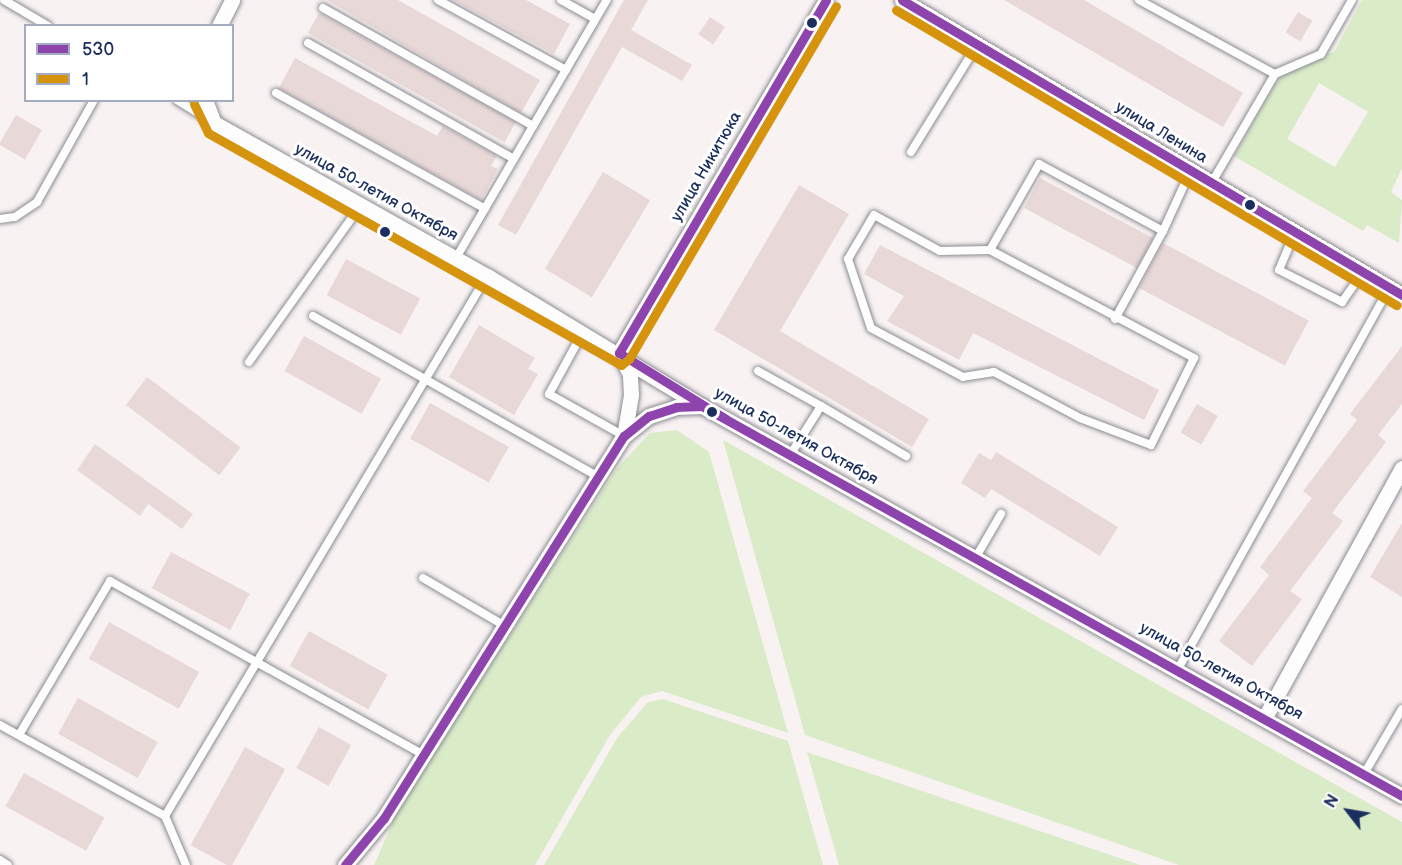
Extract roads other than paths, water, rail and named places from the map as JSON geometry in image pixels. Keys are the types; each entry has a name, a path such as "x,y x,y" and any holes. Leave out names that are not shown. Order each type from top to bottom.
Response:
{"street":[{"path":"220,24 232,0"},
{"name":"улица Никитюка","path":"619,353 826,0"},
{"name":"улица Ленина","path":"902,0 1396,292"},
{"path":"206,102 214,123"},
{"name":"улица 50-летия Октября","path":"214,123 456,258 619,353 702,406 1265,717 1402,796"},
{"path":"619,353 630,374 631,395 624,436"},
{"path":"345,865 384,818 624,436 649,416 676,406 702,406"},
{"path":"1265,717 1398,485 1402,468"}],"lane":[{"path":"4,0 45,24"},
{"path":"438,0 566,70"},
{"path":"561,0 595,19"},
{"path":"456,258 607,0"},
{"path":"1140,0 1275,74"},
{"path":"1211,184 1275,74 1321,54 1352,0"},
{"path":"323,8 533,126"},
{"path":"308,43 514,159"},
{"path":"912,152 977,45"},
{"path":"276,93 485,209"},
{"path":"0,219 15,217 37,202 93,102"},
{"name":"улица 50-летия Октября","path":"180,102 214,123"},
{"path":"990,250 1039,164 1163,231"},
{"path":"1115,319 1163,231 1190,172"},
{"path":"249,362 361,205"},
{"path":"874,215 940,251 990,250 1115,319 1194,358 1151,445 1080,418 994,372 963,377 871,328 848,259 874,215"},
{"path":"1295,232 1279,270 1342,302 1363,272"},
{"path":"165,816 487,276"},
{"path":"1178,669 1396,292"},
{"path":"314,316 598,477"},
{"path":"583,332 549,394 624,436"},
{"path":"758,371 906,456"},
{"path":"790,455 821,406"},
{"path":"976,557 1001,513"},
{"path":"423,578 505,626"},
{"path":"20,735 110,582 258,661 424,755"},
{"path":"1364,774 1402,709"},
{"path":"0,725 165,816 186,865"},
{"path":"0,860 8,865"}]}
